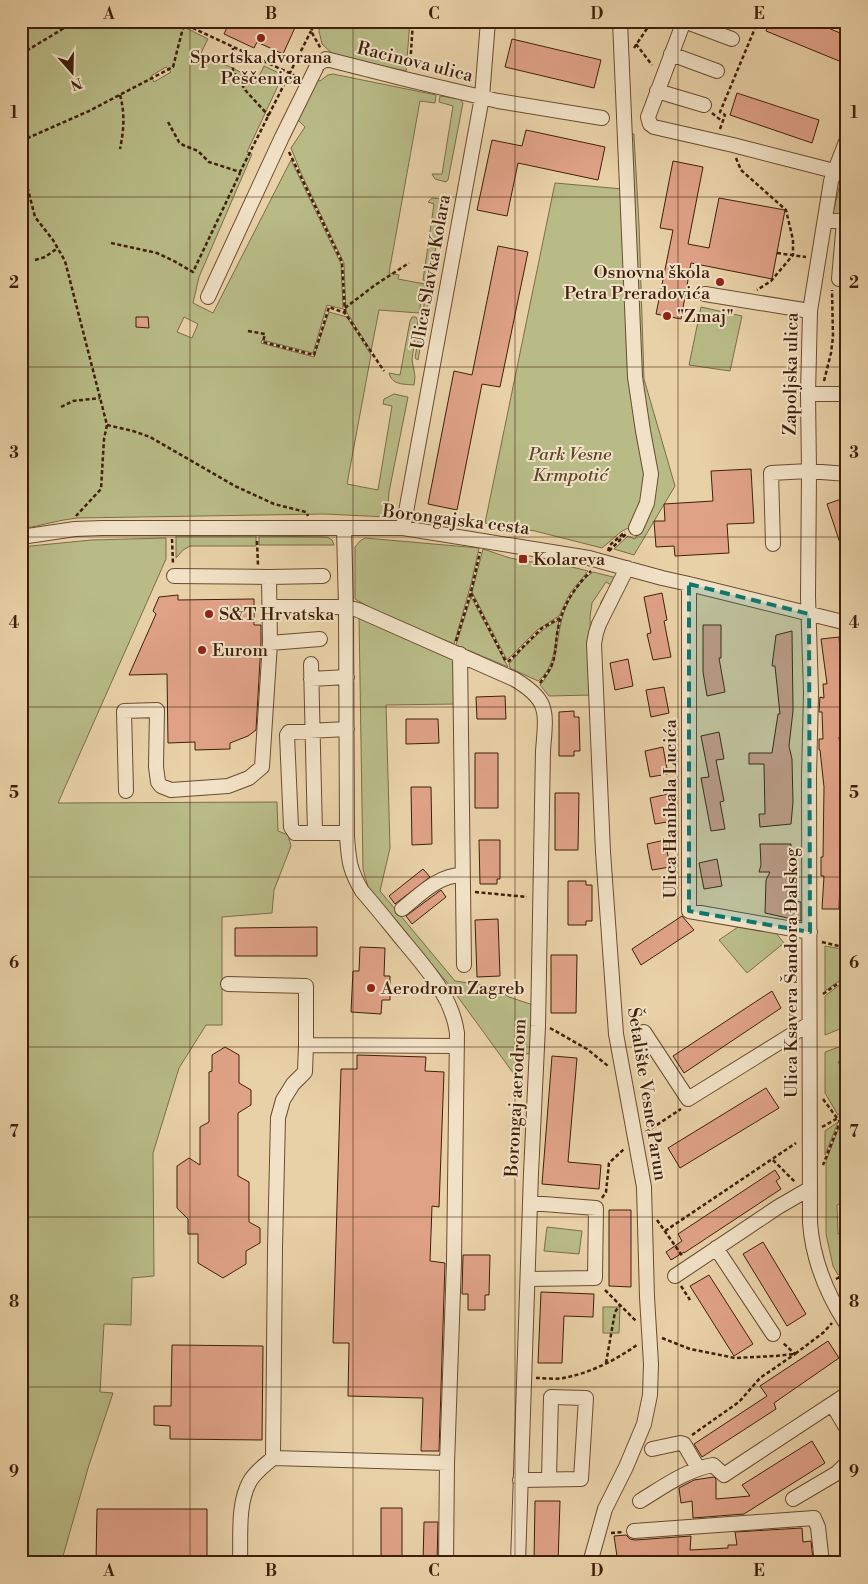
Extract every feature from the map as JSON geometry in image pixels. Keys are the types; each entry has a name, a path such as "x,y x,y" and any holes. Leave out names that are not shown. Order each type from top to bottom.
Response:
{"street":[{"name":"Ulica Slavka Kolara","path":"403,528 482,97 488,21"},
{"path":"732,39 684,21 648,117 650,124 654,127 733,145 834,172"},
{"path":"620,22 635,370 641,423 651,474 648,503 631,531"},
{"path":"671,54 717,71"},
{"name":"Racinova ulica","path":"326,59 482,97 602,118"},
{"path":"208,296 309,82 318,64 326,59"},
{"path":"657,91 704,105"},
{"name":"Zapoljska ulica","path":"809,614 809,471 814,394 810,310 831,181 847,139"},
{"path":"825,221 845,221 839,278"},
{"path":"705,294 810,310"},
{"path":"814,394 847,394"},
{"path":"773,544 771,473 809,471 847,474"},
{"name":"Borongajska cesta","path":"21,538 75,529 149,526 403,528 589,558 662,578 847,623"},
{"path":"344,528 347,833 349,861 352,874 362,891 437,982 451,1007 457,1033 454,1262 447,1464 446,1563"},
{"name":"Šetalište Vesne Parun","path":"590,1563 604,1509 624,1471 644,1424 650,1395 651,1364 648,1333 644,1187 616,1034 606,910 594,644 596,633 627,568"},
{"path":"174,576 323,576"},
{"path":"126,791 124,711 156,710 156,767 158,782 161,786 172,790 228,786 249,778 262,766 270,643 269,607 263,577"},
{"name":"Ulica Hanibala Lucića","path":"690,584 689,911 810,932"},
{"path":"269,607 346,607 358,610 514,679 534,692"},
{"name":"Ulica Ksavera Šandora Đalskog","path":"809,614 811,693 809,776 810,1024 804,1188 814,1257 824,1285 843,1320"},
{"path":"270,643 320,639"},
{"path":"456,652 464,965"},
{"path":"311,664 315,833"},
{"path":"311,679 346,677"},
{"name":"Borongaj aerodrom","path":"518,1563 538,1026 545,720 544,710 534,692"},
{"path":"346,729 289,732 287,735 290,827 294,833 347,833"},
{"path":"402,909 438,881 452,875 462,875"},
{"path":"228,984 306,986 304,1072 293,1084 283,1100 278,1118 273,1458"},
{"path":"644,1032 688,1098 810,1024"},
{"path":"306,1046 456,1046"},
{"path":"675,1276 804,1188"},
{"path":"528,1279 595,1278 596,1208 530,1203"},
{"path":"716,1248 773,1334"},
{"path":"640,1501 679,1477 698,1468 713,1465 724,1475 847,1394"},
{"path":"520,1480 548,1478 581,1479 586,1398 551,1397 548,1478"},
{"path":"832,1404 847,1429"},
{"path":"652,1449 684,1444 698,1468"},
{"path":"240,1563 242,1506 246,1490 256,1473 273,1458 447,1464"},
{"path":"793,1499 837,1473 847,1463"},
{"path":"634,1531 814,1518 818,1527 822,1563"},
{"path":"839,1563 847,1561"}],"path":[{"path":"57,21 63,29"},
{"path":"21,54 76,21"},
{"path":"180,21 309,82"},
{"path":"111,243 157,253 193,272 240,172 316,21"},
{"path":"409,80 413,21"},
{"path":"622,66 652,21"},
{"path":"718,135 725,115 720,112 758,21"},
{"path":"620,22 652,65"},
{"path":"21,141 89,111 172,67 185,23"},
{"path":"311,32 326,59"},
{"path":"233,47 233,71 246,91 269,116"},
{"path":"120,95 124,130 120,149"},
{"path":"168,122 179,142 183,145 198,151 209,162 240,172"},
{"path":"282,137 342,262 345,313 384,371"},
{"path":"733,145 741,170 786,210 793,240 793,255 771,281 741,299"},
{"path":"21,162 35,217 58,248 67,270 107,424 100,489 78,513 73,521 75,529"},
{"path":"35,260 44,257 58,248"},
{"path":"777,253 810,257"},
{"path":"345,308 375,285 409,263"},
{"path":"814,394 831,353 833,338 832,284 839,278"},
{"path":"248,330 265,334 263,342 314,355 328,307 345,313"},
{"path":"61,407 73,401 100,398"},
{"path":"107,424 150,437 234,486 274,504 306,512 310,527"},
{"path":"613,546 631,531"},
{"path":"608,552 610,545 617,538 624,532 631,531"},
{"path":"257,535 263,577"},
{"path":"172,536 174,576"},
{"path":"456,652 455,645 471,592 481,546"},
{"path":"534,692 551,666 559,624 577,585 592,570"},
{"path":"471,592 506,664 542,628 562,617"},
{"path":"463,890 541,899"},
{"path":"822,942 847,948"},
{"path":"822,995 847,977"},
{"path":"538,1026 549,1028 587,1049 623,1077"},
{"path":"821,1096 840,1122 822,1168"},
{"path":"822,1127 847,1113"},
{"path":"665,1231 773,1160 791,1146 801,1142"},
{"path":"773,1160 804,1188"},
{"path":"644,1202 690,1266"},
{"path":"843,1226 843,1216 847,1214"},
{"path":"844,1254 847,1264"},
{"path":"835,1280 846,1274"},
{"path":"605,1290 648,1333 690,1349 735,1358 795,1354"},
{"path":"606,1363 615,1312 620,1305"},
{"path":"684,1444 694,1433 740,1402 760,1378 843,1320"},
{"path":"532,1378 566,1378 606,1363 629,1350 648,1333"},
{"path":"773,1334 795,1354"},
{"path":"598,1534 634,1531"}],"highlighted area":[{"path":"689,584 809,614 810,932 689,911"}],"green space":[{"path":"21,21 172,21 208,39 201,53 257,80 264,66 283,75 247,152 252,154 199,277 193,303 213,313 291,160 341,264 343,309 327,305 313,353 262,340 261,343 314,357 329,312 347,317 371,355 347,484 378,490 392,406 383,404 384,399 394,394 408,397 389,492 387,517 324,514 77,518 21,529","holes":["166,67 171,72 154,82 151,76","184,317 198,324 192,338 177,332"]},
{"path":"321,21 410,21 406,71 335,56 322,44 319,31"},
{"path":"333,74 436,95 435,103 420,101 389,273 399,275 398,279 425,284 419,313 379,310 371,351 346,311 344,263 291,148 305,127 298,118 315,79 320,81"},
{"path":"440,96 460,99 463,103 448,180 446,182 435,179 432,174 442,174 453,106 439,102"},
{"path":"630,133 634,134 644,379 675,486 634,555 614,549 628,536 635,539 650,511 641,392"},
{"name":"Park Vesne Krmpotić","path":"555,183 623,189 646,490 633,526 622,531 602,548 535,531 485,523"},
{"path":"840,184 847,186 847,216 832,217"},
{"path":"432,198 443,199 445,203 429,281 423,280 434,204 428,202"},
{"path":"431,288 418,360 415,358 425,299"},
{"path":"701,307 742,316 730,371 689,365"},
{"path":"412,317 416,317 418,321 412,359 415,377 414,385 395,382 389,373 400,375"},
{"path":"176,536 256,536 256,546 190,546 183,550 176,558"},
{"path":"259,536 327,537 332,540 334,545 259,545"},
{"path":"166,538 166,559 58,803 277,802 278,831 288,835 291,846 274,890 272,913 222,917 222,1025 206,1025 179,1068 153,1153 154,1276 132,1278 131,1325 104,1324 100,1392 113,1393 89,1465 61,1563 21,1563 21,547 91,540"},
{"path":"365,538 479,548 454,644 376,611 355,599 355,547"},
{"path":"483,549 510,558 531,562 548,561 588,571 570,593 559,616 537,630 507,660 472,592"},
{"path":"593,572 617,578 599,614 601,602 611,585 606,582 592,603 590,617 592,695 549,696 540,685 552,665 564,611 576,589"},
{"path":"471,597 508,667 456,645"},
{"path":"359,616 449,655 456,664 456,704 386,705 390,848 380,891 455,981 494,987 509,997 533,1005 531,1053 521,1055 519,1081 450,986 369,890 363,869"},
{"path":"559,620 552,661 538,681 510,668 509,664 532,639"},
{"path":"741,925 775,932 784,943 747,973 719,940"},
{"path":"825,946 847,950 847,975 825,991"},
{"path":"847,979 847,1026 825,1035 825,996"},
{"path":"847,1044 847,1056 838,1062 847,1076 847,1110 838,1115 825,1093 825,1052"},
{"path":"847,1116 847,1200 837,1205 838,1234 847,1233 847,1242 839,1247 843,1252 847,1270 838,1275 833,1266 826,1234 826,1161 842,1119"},
{"path":"838,1122 825,1155 825,1131"},
{"path":"547,1227 582,1231 579,1254 544,1251"},
{"path":"603,1307 620,1307 619,1333 603,1333"}],"building":[{"name":"Sportska dvorana Peščenica","path":"230,21 298,21 283,54 257,42 254,48 224,34"},
{"path":"770,21 812,21 847,36 847,57 844,63 766,31"},
{"path":"512,39 601,60 594,88 505,67"},
{"path":"737,93 819,120 812,143 730,115"},
{"path":"526,130 605,147 598,180 518,163 507,216 477,210 492,140 522,146"},
{"path":"673,161 703,167 688,244 709,248 719,198 785,210 772,279 691,263 681,319 656,314 673,230 660,228"},
{"path":"498,246 528,252 500,387 482,384 457,510 428,504 454,371 472,375"},
{"path":"136,317 148,317 149,328 136,327"},
{"path":"751,469 754,523 727,524 729,553 675,556 674,546 656,547 654,521 665,521 664,504 713,501 711,471"},
{"path":"847,497 847,557 845,558 827,504"},
{"path":"662,593 667,620 664,621 671,657 653,660 647,634 651,633 644,597"},
{"name":"Eurom","path":"178,595 178,600 254,599 254,625 261,625 256,730 248,736 230,743 230,749 195,750 195,742 168,743 167,674 129,675 156,614 153,611 159,597"},
{"path":"703,625 721,625 721,658 719,658 725,692 707,696 703,672"},
{"path":"792,631 793,711 789,746 792,759 793,802 791,824 760,827 759,814 765,814 764,764 749,764 749,753 772,753 778,714 780,714 775,666 772,666 776,635"},
{"path":"839,637 842,679 841,699 845,736 839,737 844,779 847,779 847,845 844,845 844,854 841,854 839,909 822,909 824,876 821,876 821,857 823,857 824,787 819,750 819,739 823,739 822,712 819,712 820,697 824,698 823,684 827,684 821,639"},
{"path":"628,659 633,686 615,690 610,663"},
{"path":"664,687 669,713 651,717 646,690"},
{"path":"505,696 506,719 477,719 476,697"},
{"path":"574,711 574,717 579,717 580,751 574,751 574,756 559,756 559,712"},
{"path":"406,719 438,719 439,743 406,744"},
{"path":"719,732 724,759 716,760 724,801 720,802 725,829 711,831 701,778 709,777 701,736"},
{"path":"663,747 668,774 650,777 645,751"},
{"path":"475,753 498,753 498,808 475,808"},
{"path":"411,787 431,787 432,844 412,845"},
{"path":"555,793 579,793 578,850 555,850"},
{"path":"668,794 673,821 655,824 650,798"},
{"path":"479,840 500,840 500,879 497,879 497,884 480,884"},
{"path":"665,840 670,867 652,870 647,844"},
{"path":"760,844 791,844 790,882 792,901 801,902 801,921 765,913 766,880 770,872 759,872 761,865"},
{"path":"717,859 722,886 704,889 699,863"},
{"path":"423,869 430,877 395,904 389,896"},
{"path":"568,881 586,881 586,885 592,885 592,921 586,921 586,925 568,925"},
{"path":"441,890 446,897 412,924 406,916"},
{"path":"682,916 694,930 641,965 632,949"},
{"path":"498,919 500,976 477,977 475,920"},
{"path":"317,927 317,956 235,956 235,928"},
{"name":"Aerodrom Zagreb","path":"360,947 385,948 384,976 390,976 390,1000 382,1000 381,1014 351,1012 353,971 359,971"},
{"path":"551,955 577,955 576,1013 551,1013"},
{"path":"772,991 781,1008 684,1073 673,1056"},
{"path":"225,1047 239,1055 239,1083 251,1090 251,1105 238,1113 238,1176 249,1182 249,1222 260,1228 260,1243 246,1251 246,1264 223,1278 198,1263 198,1234 188,1234 188,1219 177,1208 177,1166 189,1158 200,1165 200,1127 209,1122 209,1072 212,1071 212,1055"},
{"path":"357,1055 426,1057 425,1071 444,1072 439,1207 432,1206 430,1261 445,1263 439,1451 421,1451 423,1398 348,1396 349,1343 333,1343 341,1069 357,1069"},
{"path":"552,1056 577,1058 568,1162 601,1165 599,1189 542,1184"},
{"path":"766,1088 779,1108 680,1168 668,1148"},
{"path":"775,1170 780,1178 776,1181 781,1189 671,1260 666,1252 682,1241 678,1234"},
{"path":"609,1210 631,1210 631,1287 609,1286"},
{"path":"763,1242 806,1314 787,1326 743,1254"},
{"path":"463,1255 490,1255 489,1295 485,1295 485,1310 468,1310 468,1294 462,1294"},
{"path":"709,1275 753,1344 734,1356 690,1286"},
{"path":"541,1292 594,1294 593,1317 564,1316 562,1363 538,1363"},
{"path":"828,1341 839,1358 774,1403 776,1409 702,1457 694,1444 767,1396 760,1386"},
{"path":"172,1345 263,1346 262,1440 170,1439 170,1426 154,1425 154,1406 171,1406"},
{"path":"812,1441 825,1463 744,1514 693,1518 692,1501 681,1503 679,1488 694,1480 714,1477 716,1479 716,1499 750,1496 742,1485"},
{"path":"535,1501 560,1501 558,1563 534,1563"},
{"path":"381,1508 402,1508 402,1563 381,1563"},
{"path":"97,1509 207,1509 207,1563 96,1563"},
{"path":"424,1522 438,1522 437,1563 423,1563"},
{"path":"802,1528 803,1542 811,1541 813,1560 786,1561 786,1559 749,1563 618,1563 614,1536 626,1535 630,1539 635,1540 691,1536 690,1550 728,1548 728,1545 737,1545 735,1532"}],"place":[{"name":"Sportska dvorana Peščenica","path":"261,38"},
{"name":"Osnovna škola Petra Preradovića","path":"720,282"},
{"name":"\"Zmaj\"","path":"667,316"},
{"name":"Kolareva","path":"523,559"},
{"name":"S&T Hrvatska","path":"209,614"},
{"name":"Eurom","path":"202,650"},
{"name":"Aerodrom Zagreb","path":"371,988"}]}
